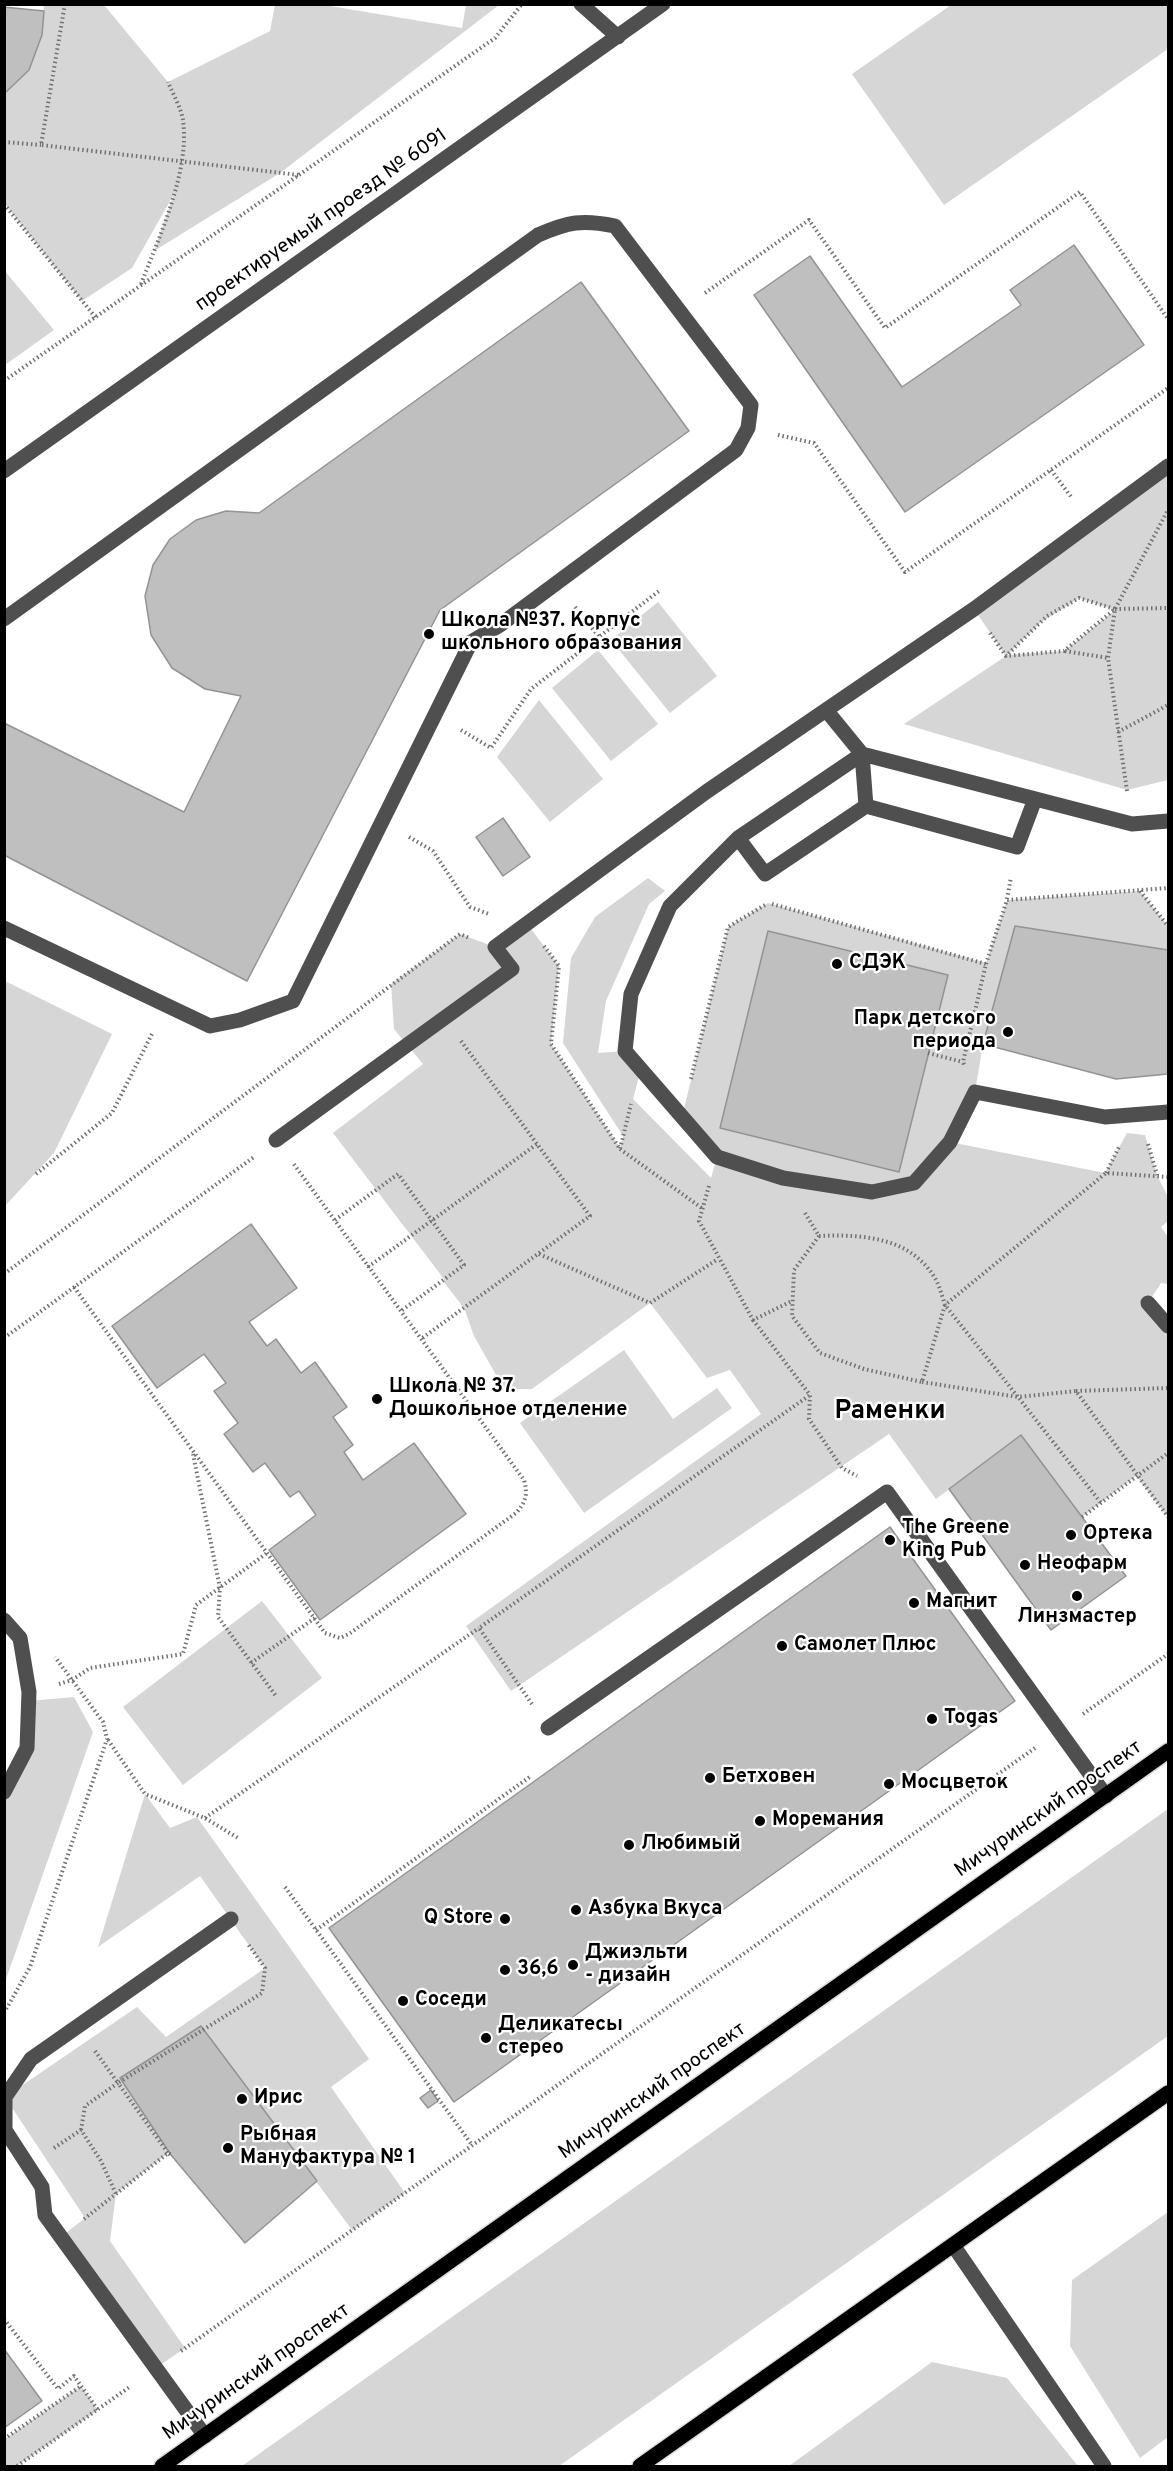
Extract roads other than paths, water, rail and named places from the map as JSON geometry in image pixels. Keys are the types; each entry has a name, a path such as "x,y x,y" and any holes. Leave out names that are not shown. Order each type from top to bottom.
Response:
{"main road":[{"name":"Мичуринский проспект","path":"162,2466 1168,1751"},
{"path":"640,2466 1168,2093"}],"street":[{"path":"581,4 618,37"},
{"name":"проектируемый проезд № 6091","path":"4,471 663,4"},
{"path":"4,619 538,235 568,223 591,221 615,226 751,405 748,428 736,450 500,625 471,642 293,1001 240,1020 210,1026 4,928"},
{"path":"276,1140 512,969 495,947 528,925 706,792 974,609 1168,466"},
{"path":"826,710 862,754 866,806"},
{"path":"1168,821 1132,824 862,754 738,838 670,906 631,994 625,1051 717,1157 783,1178 872,1192 914,1183 950,1142 975,1092 1105,1117 1168,1112"},
{"path":"738,838 765,874 866,806 1017,847 1035,799"},
{"path":"1148,1303 1168,1326"},
{"path":"548,1728 887,1492 1106,1796"},
{"path":"4,1620 20,1638 30,1692 27,1748 4,1792"},
{"path":"205,2436 45,2215 42,2187 5,2130 5,2097 31,2059 231,1919"},
{"path":"953,2245 1104,2466"}],"place":[{"name":"Школа №37. Корпус школьного образования","path":"429,634"},
{"name":"СДЭК","path":"837,964"},
{"name":"Парк детского периода","path":"1008,1032"},
{"name":"Школа № 37. Дошкольное отделение","path":"377,1399"},
{"name":"Ортека","path":"1071,1535"},
{"name":"The Greene King Pub","path":"890,1540"},
{"name":"Неофарм","path":"1025,1565"},
{"name":"Линзмастер","path":"1077,1596"},
{"name":"Магнит","path":"914,1603"},
{"name":"Самолет Плюс","path":"782,1646"},
{"name":"Togas","path":"932,1719"},
{"name":"Бетховен","path":"710,1778"},
{"name":"Мосцветок","path":"889,1784"},
{"name":"Моремания","path":"760,1821"},
{"name":"Любимый","path":"629,1845"},
{"name":"Азбука Вкуса","path":"576,1910"},
{"name":"Q Store","path":"505,1919"},
{"name":"Джиэльти - дизайн","path":"573,1965"},
{"name":"36,6","path":"505,1970"},
{"name":"Соседи","path":"403,2001"},
{"name":"Деликатесы стерео","path":"486,2038"},
{"name":"Ирис","path":"242,2099"},
{"name":"Рыбная Мануфактура № 1","path":"228,2148"}],"district":[{"name":"Раменки","path":"890,1413"}]}
